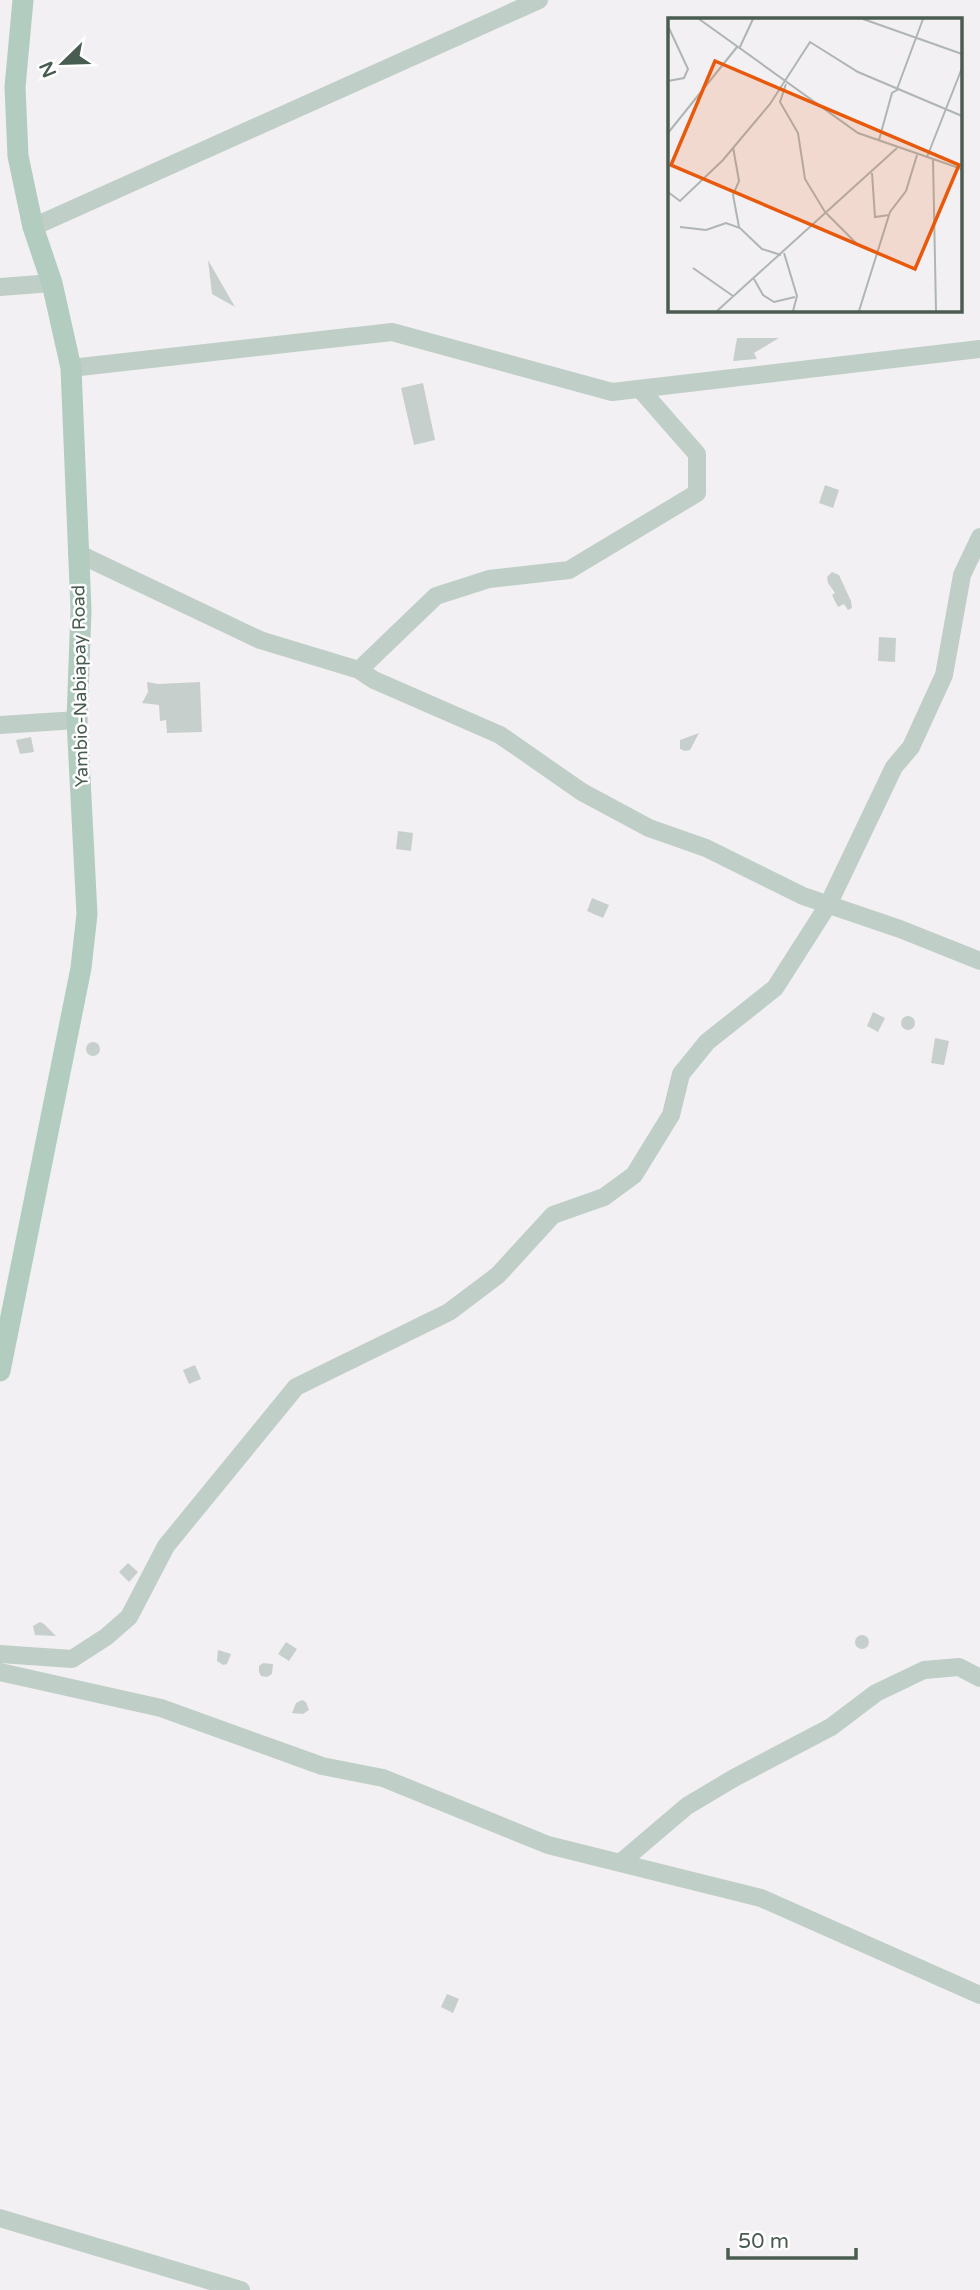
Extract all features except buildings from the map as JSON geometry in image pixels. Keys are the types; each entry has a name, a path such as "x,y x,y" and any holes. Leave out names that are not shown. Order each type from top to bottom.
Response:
{"main road":[{"name":"Yambio-Nabiapay Road","path":"0,1371 81,968 87,914 77,720 81,610 71,368 52,284 33,227 18,156 15,88 23,0"}],"street":[{"path":"33,227 539,0"},
{"path":"0,287 52,284"},
{"path":"71,368 392,332 612,392 980,349"},
{"path":"359,670 436,596 489,579 569,570 697,494 697,454 640,389"},
{"path":"0,1654 72,1659 106,1637 129,1617 166,1546 296,1387 449,1312 498,1275 554,1215 604,1197 634,1175 671,1115 681,1074 707,1042 775,988 828,905 894,767 911,747 944,675 962,575 980,537"},
{"path":"77,553 260,640 359,670 374,680 500,735 582,792 649,828 705,848 803,896 901,929 980,961"},
{"path":"0,725 77,720"},
{"path":"620,1863 687,1806 734,1777 831,1727 876,1693 924,1670 959,1667 980,1678"},
{"path":"0,1672 161,1708 322,1766 383,1778 548,1845 761,1898 980,1995"},
{"path":"0,2218 242,2290"}]}
